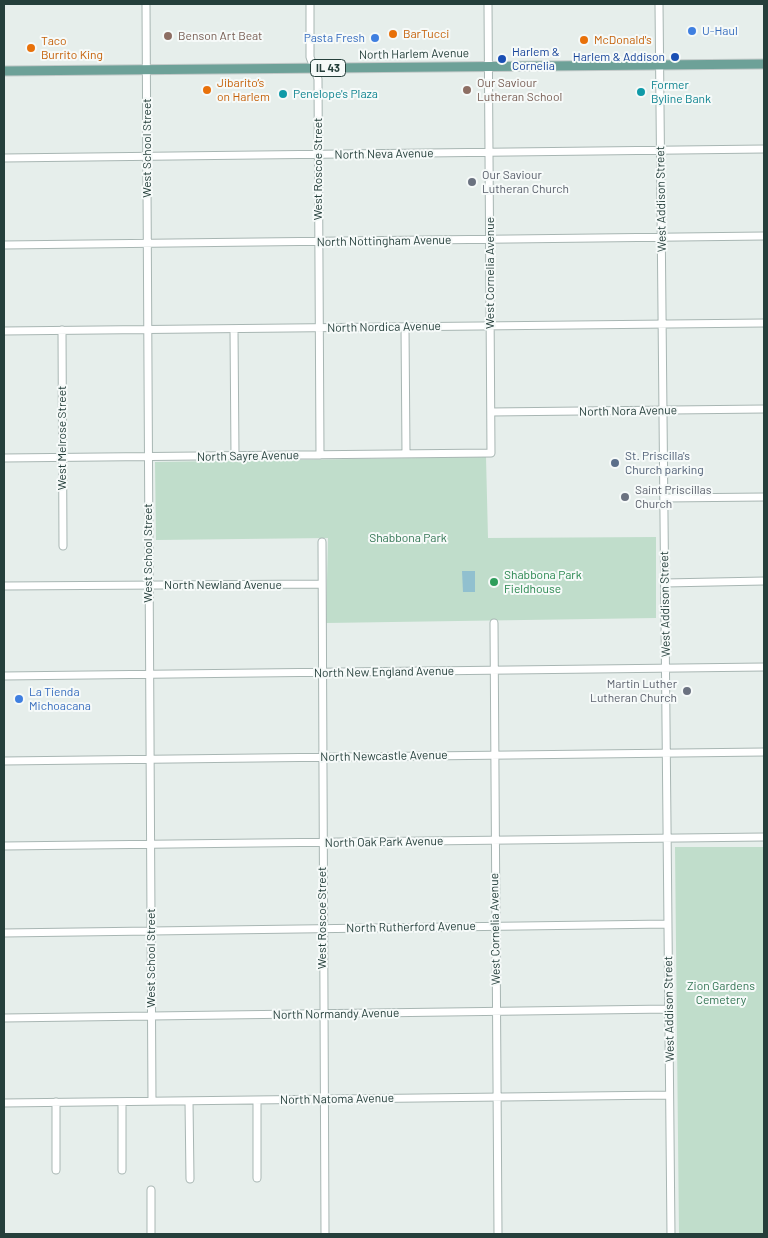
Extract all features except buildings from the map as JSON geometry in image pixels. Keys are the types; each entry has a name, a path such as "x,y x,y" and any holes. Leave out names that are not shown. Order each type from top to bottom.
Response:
{"main road":[{"name":"North Harlem Avenue","path":"4,71 764,64"}],"street":[{"name":"West School Street","path":"146,4 152,1101"},
{"name":"West Roscoe Street","path":"310,4 310,57 318,79 320,455"},
{"name":"West Cornelia Avenue","path":"488,4 491,453"},
{"name":"West Addison Street","path":"660,4 671,1234"},
{"name":"North Neva Avenue","path":"4,158 764,149"},
{"name":"North Nottingham Avenue","path":"4,244 764,236"},
{"name":"North Nordica Avenue","path":"4,331 764,323"},
{"path":"405,327 406,454"},
{"path":"234,329 235,456"},
{"name":"West Melrose Street","path":"62,330 62,546"},
{"name":"North Nora Avenue","path":"491,412 764,410"},
{"name":"North Sayre Avenue","path":"4,458 491,453"},
{"path":"664,498 764,497"},
{"name":"West Roscoe Street","path":"322,542 322,928 325,1234"},
{"path":"665,582 764,582"},
{"name":"North Newland Avenue","path":"4,586 321,584"},
{"name":"West Cornelia Avenue","path":"494,623 498,1234"},
{"name":"North New England Avenue","path":"4,676 764,667"},
{"name":"North Newcastle Avenue","path":"4,761 764,752"},
{"name":"North Oak Park Avenue","path":"4,846 764,837"},
{"name":"North Rutherford Avenue","path":"4,933 668,924"},
{"name":"North Normandy Avenue","path":"4,1018 668,1010"},
{"name":"North Natoma Avenue","path":"4,1103 669,1096"},
{"path":"257,1100 257,1178"},
{"path":"189,1101 190,1179"},
{"path":"56,1102 56,1170"},
{"path":"122,1102 122,1170"},
{"path":"151,1190 151,1234"}],"green space":[{"name":"Shabbona Park","path":"486,457 488,538 656,537 656,618 326,623 328,538 156,540 155,462"},
{"name":"Zion Gardens Cemetery","path":"675,847 764,847 764,1234 679,1234"}],"water":[{"path":"462,571 475,571 475,592 463,592"}],"place":[{"name":"U-Haul","path":"692,31"},
{"name":"BarTucci","path":"393,34"},
{"name":"Benson Art Beat","path":"168,36"},
{"name":"Pasta Fresh","path":"375,38"},
{"name":"McDonald's","path":"584,40"},
{"name":"Taco Burrito King","path":"31,48"},
{"name":"Harlem & Addison","path":"675,57"},
{"name":"Harlem & Cornelia","path":"502,59"},
{"name":"Jibarito’s on Harlem","path":"207,90"},
{"name":"Our Saviour Lutheran School","path":"467,90"},
{"name":"Former Byline Bank","path":"641,92"},
{"name":"Penelope's Plaza","path":"283,94"},
{"name":"Our Saviour Lutheran Church","path":"472,182"},
{"name":"St. Priscilla's Church parking","path":"615,463"},
{"name":"Saint Priscillas Church","path":"625,497"},
{"name":"Shabbona Park Fieldhouse","path":"494,582"},
{"name":"Martin Luther Lutheran Church","path":"687,691"},
{"name":"La Tienda Michoacana","path":"19,699"}]}
